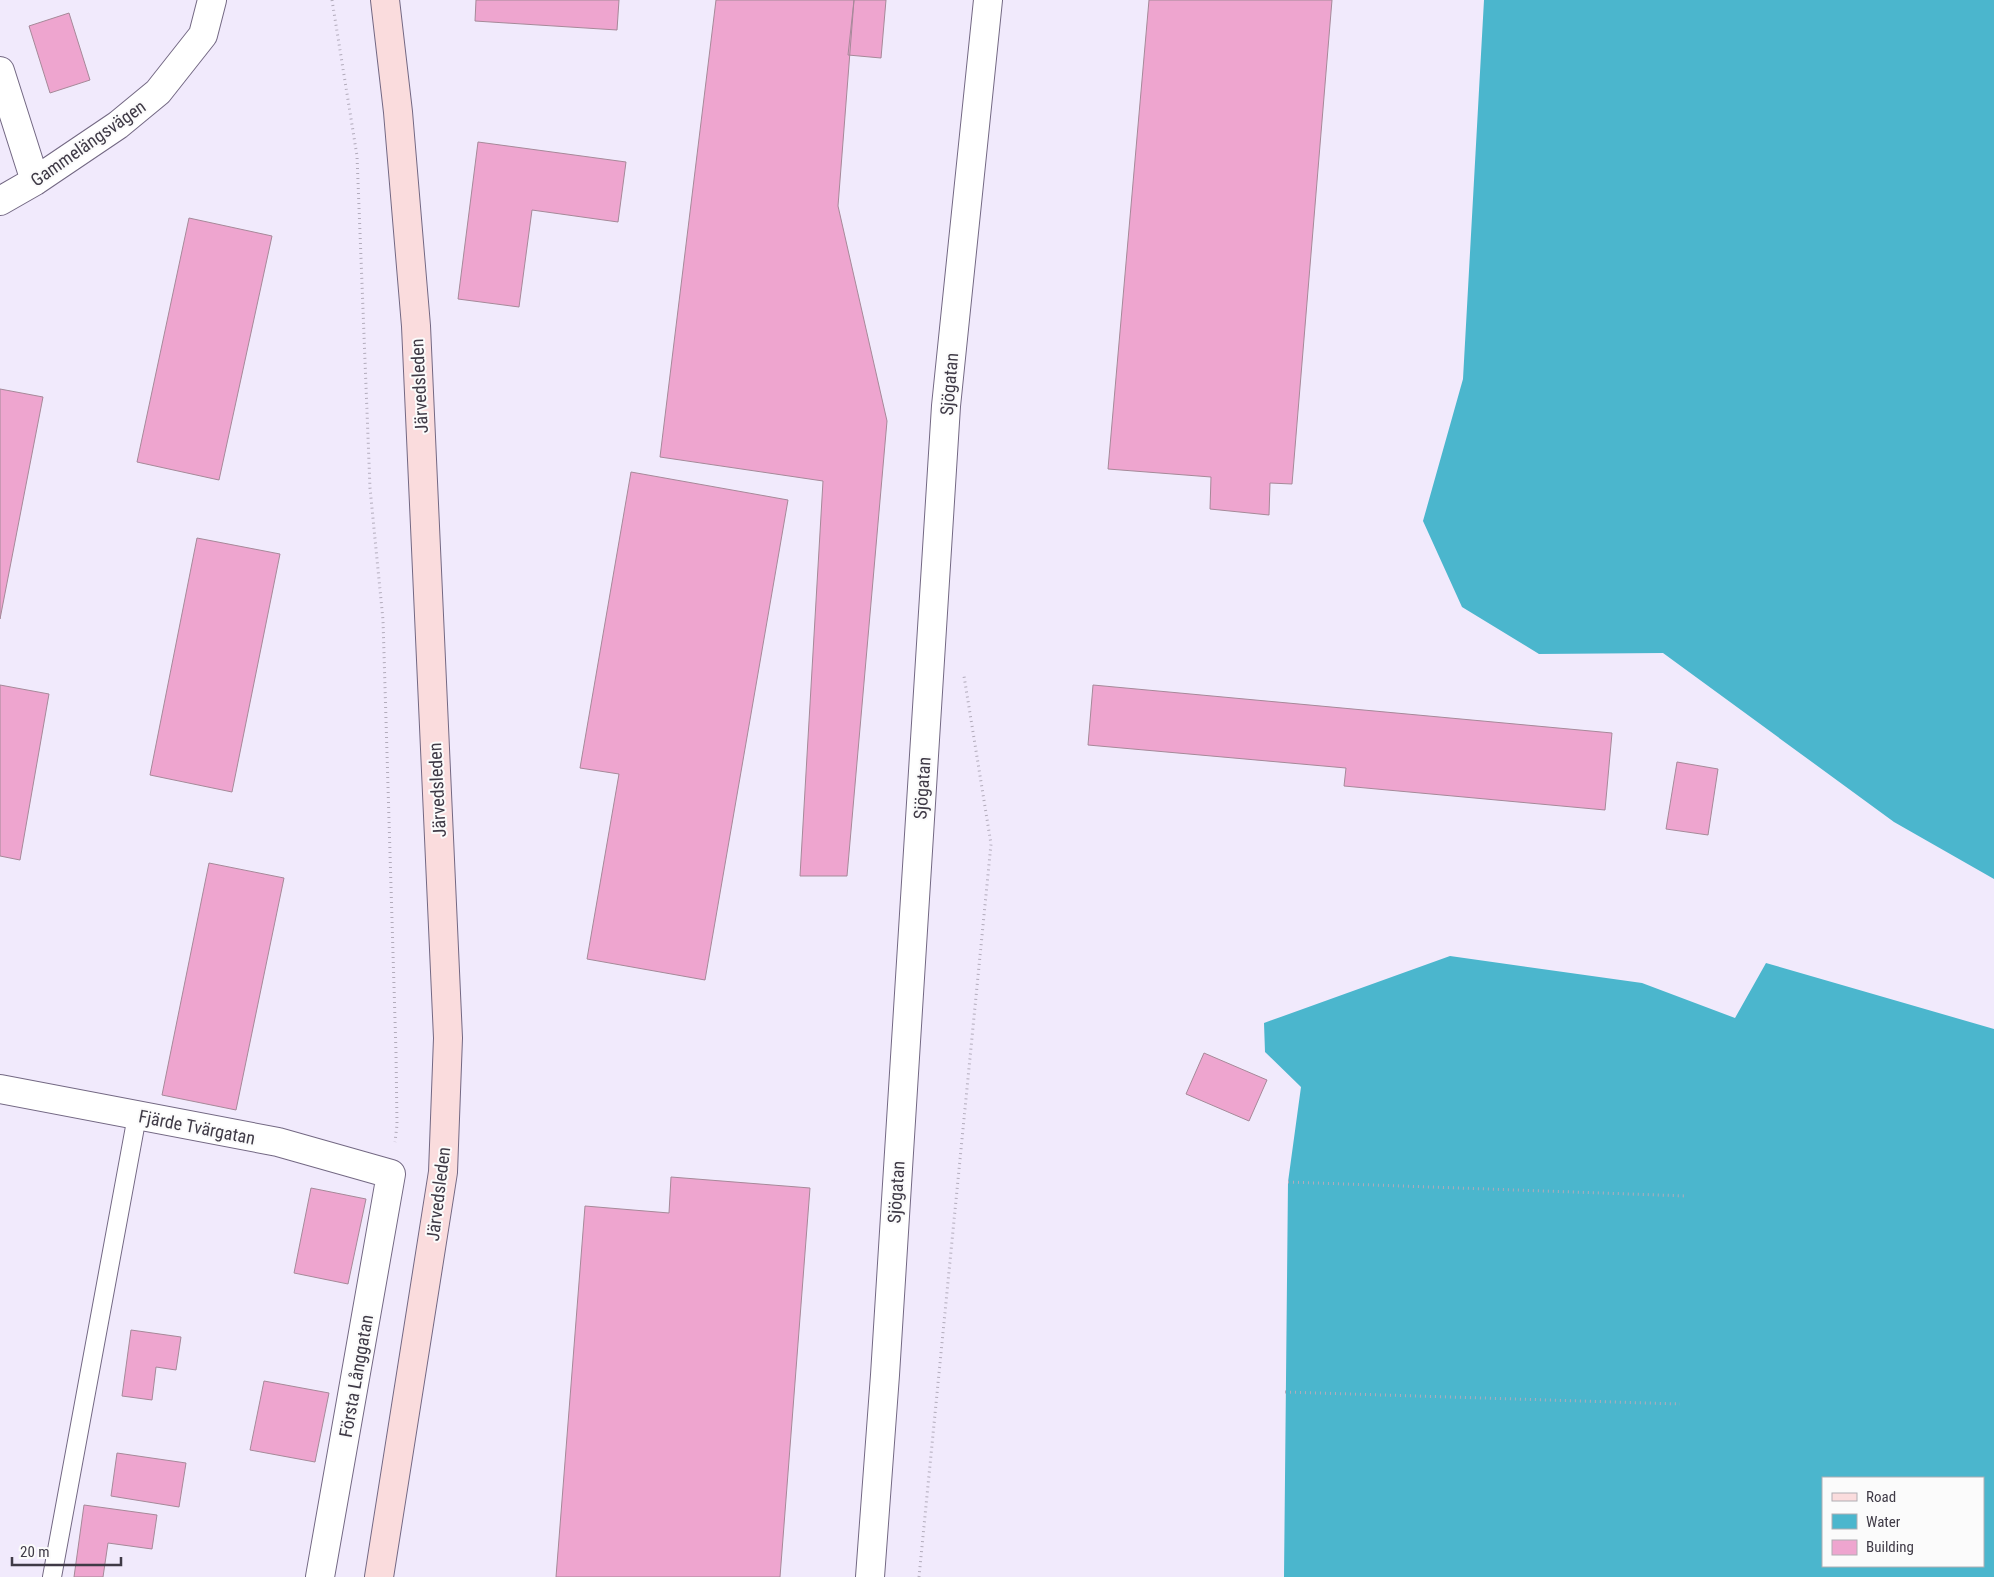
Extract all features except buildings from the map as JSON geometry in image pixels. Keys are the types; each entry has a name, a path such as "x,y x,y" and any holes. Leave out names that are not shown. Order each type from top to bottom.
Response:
{"main road":[{"name":"Järvedsleden","path":"379,1577 443,1172 448,1038 416,326 398,112 385,0"}],"street":[{"name":"Gammelängsvägen","path":"0,200 35,181 118,125 158,92 203,35 212,0"},
{"name":"Sjögatan","path":"870,1577 887,1345 946,406 988,0"},
{"path":"0,71 35,181"},
{"name":"Fjärde Tvärgatan","path":"0,1089 278,1142 391,1174"},
{"name":"Första Långgatan","path":"320,1577 391,1174"}],"lane":[{"path":"52,1577 137,1116"}],"path":[{"path":"332,0 357,156 370,488 383,620 396,1053 397,1125 391,1174"},
{"path":"919,1577 991,844 964,677 965,667"},
{"path":"1288,1182 1687,1196"},
{"path":"1285,1392 1680,1404"}],"water":[{"path":"1484,0 1994,0 1994,879 1894,822 1663,653 1539,654 1462,607 1423,521 1463,379"},
{"path":"1450,956 1642,983 1735,1018 1766,963 1994,1029 1994,1577 1284,1577 1288,1182 1301,1087 1265,1052 1264,1023"}]}
